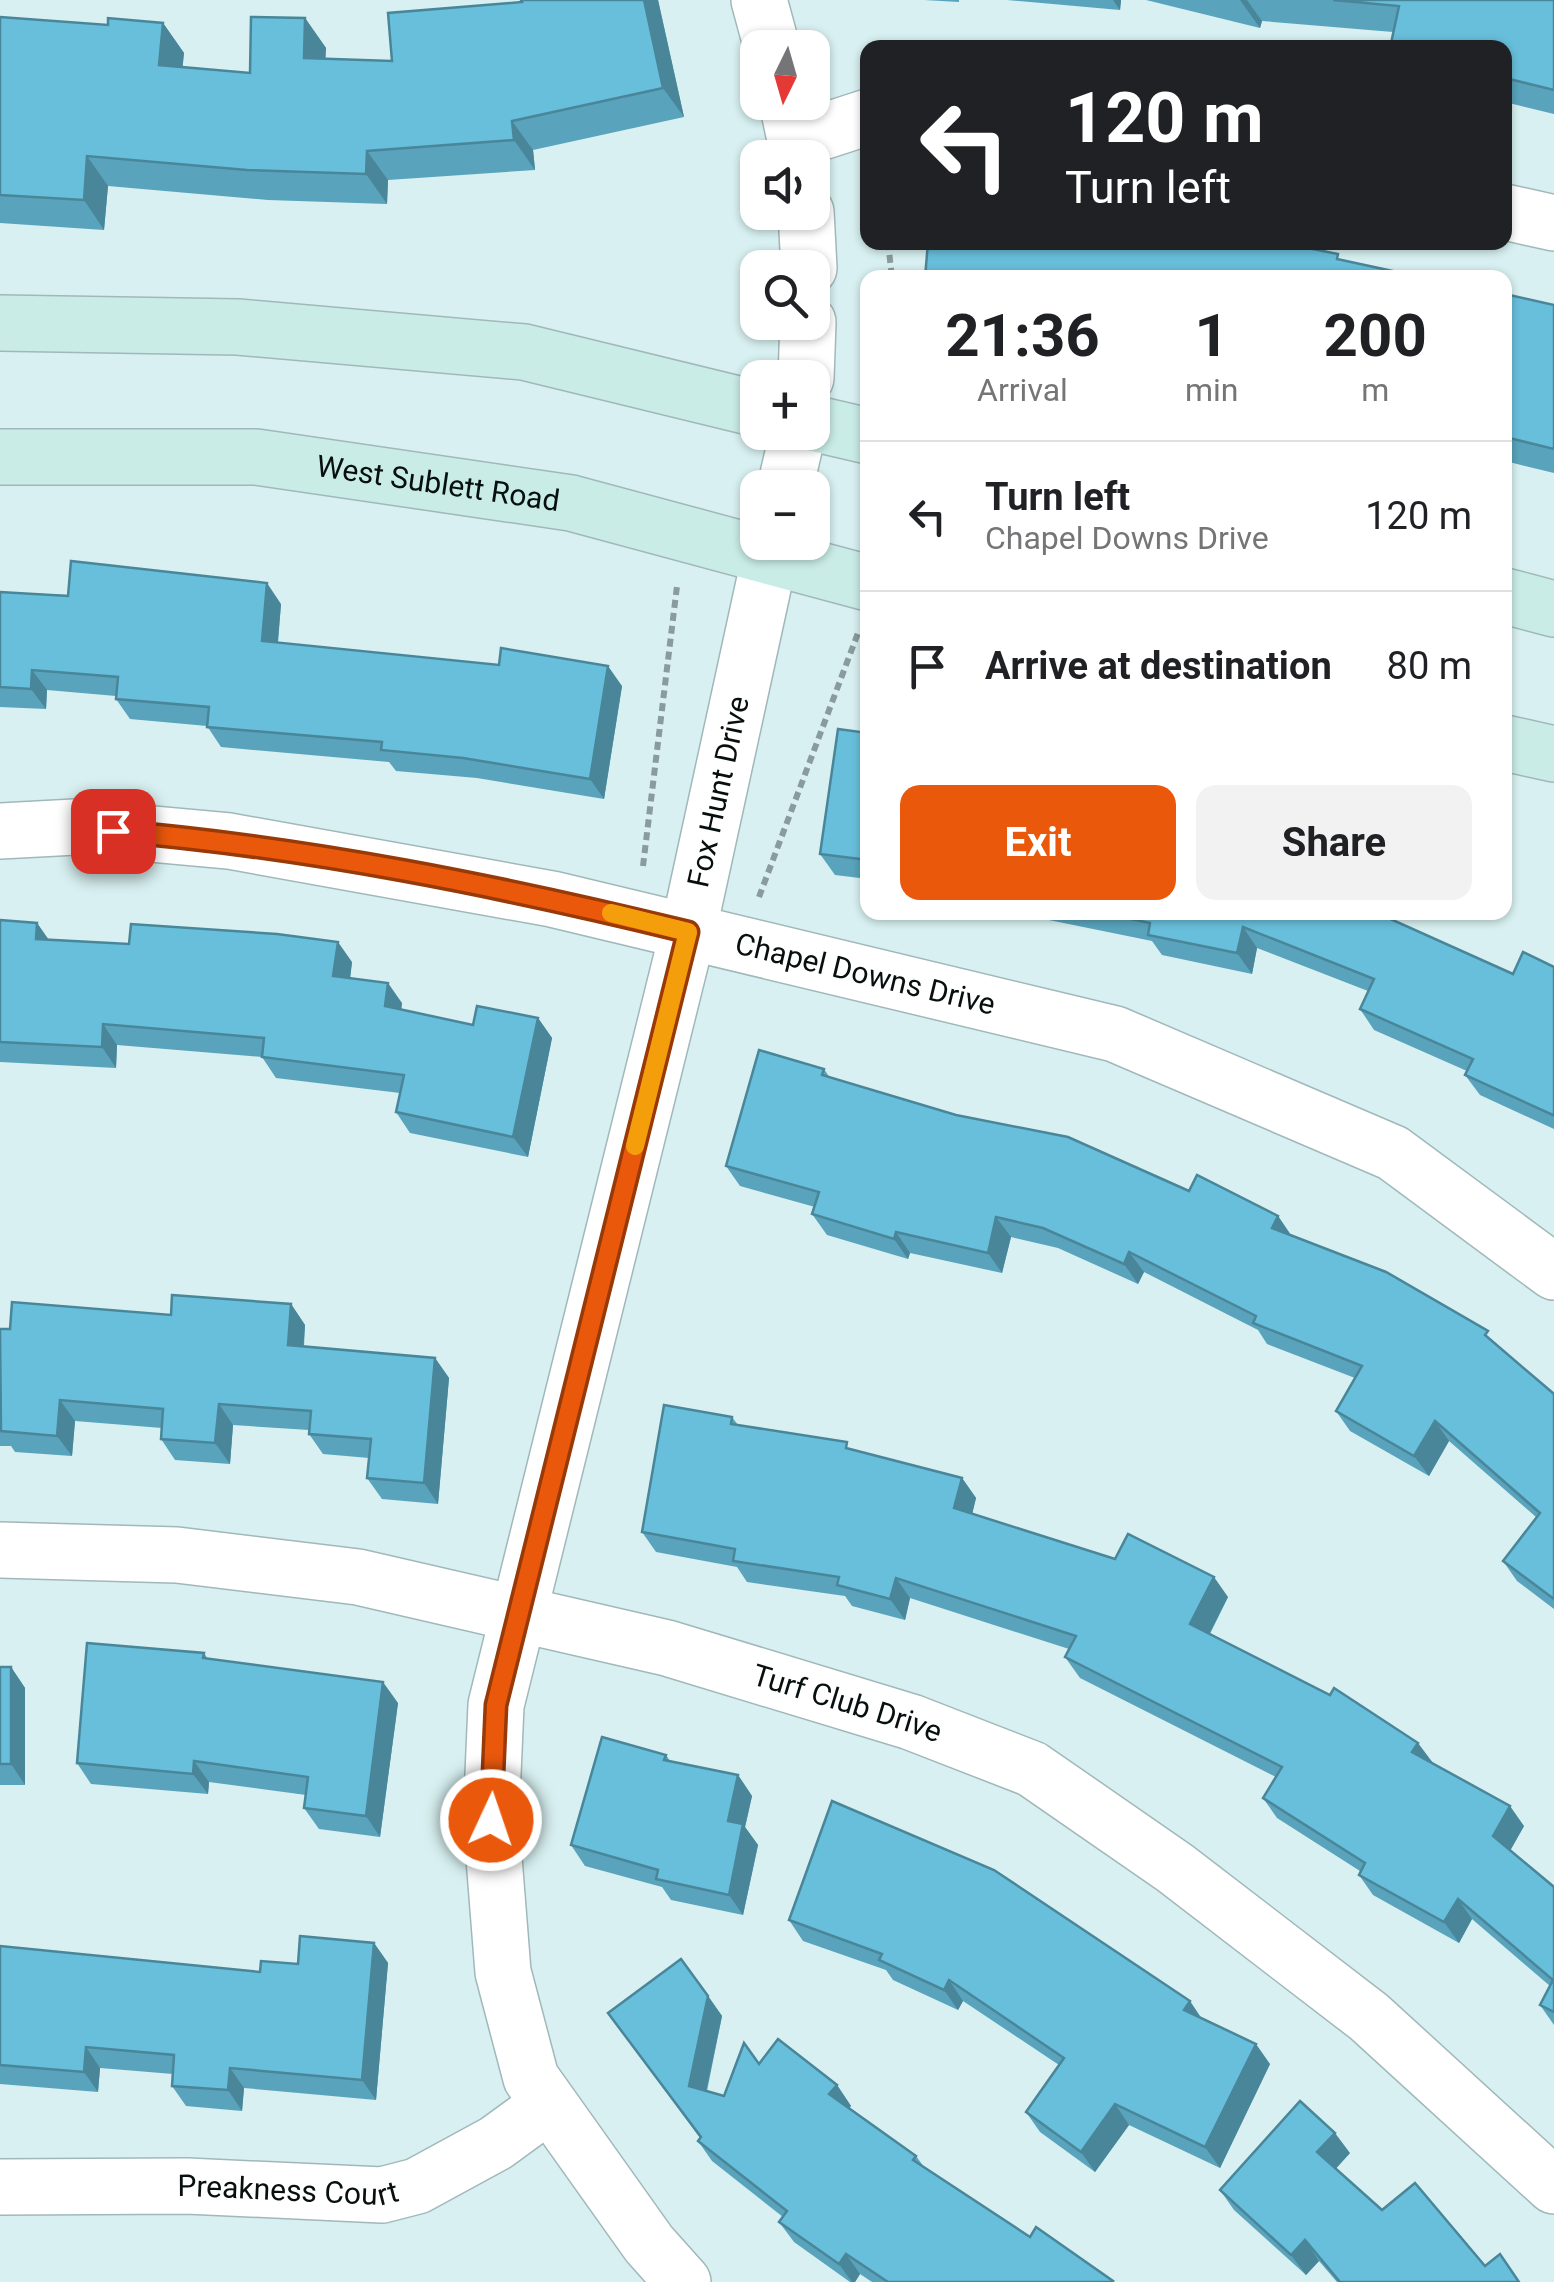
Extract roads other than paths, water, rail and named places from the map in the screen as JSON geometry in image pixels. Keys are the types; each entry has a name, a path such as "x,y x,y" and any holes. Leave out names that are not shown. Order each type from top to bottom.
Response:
{"main road":[{"path":"0,324 238,327 524,352 740,405"},
{"path":"830,426 860,434"},
{"name":"West Sublett Road","path":"0,457 256,456 571,503 740,542"},
{"name":"West Sublett Road","path":"788,560 860,605"},
{"path":"1512,598 1554,609"},
{"path":"1512,745 1554,754"}],"street":[{"path":"759,0 767,30"},
{"path":"794,133 860,119"},
{"path":"1512,214 1554,223"},
{"name":"Fox Hunt Drive","path":"684,2282 649,2244 531,2078 503,1972 491,1820 496,1705 688,932 769,560"},
{"name":"Chapel Downs Drive","path":"0,830 75,828 229,841 552,899 1116,1034 1392,1153 1554,1272"},
{"name":"Turf Club Drive","path":"0,1550 177,1555 358,1577 667,1648 911,1722 1032,1769 1175,1868 1368,2017 1554,2186"},
{"name":"Preakness Court","path":"0,2188 187,2186 382,2195 417,2186 496,2143 548,2105"}]}
